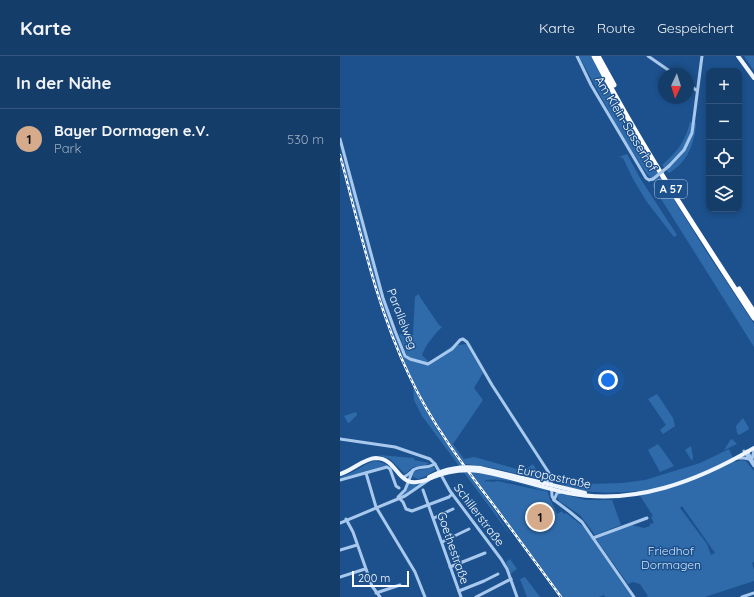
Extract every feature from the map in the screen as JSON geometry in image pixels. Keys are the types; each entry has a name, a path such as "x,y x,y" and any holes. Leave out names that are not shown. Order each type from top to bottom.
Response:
{"highway":[{"name":"A 57","path":"594,56 621,106 655,163 754,318"},
{"name":"A 57","path":"598,56 624,104 658,160 754,312"}],"main road":[{"path":"738,56 754,78"},
{"name":"Europastraße","path":"480,469 552,487 592,494 614,494 637,492 658,487 685,478 754,448"},
{"name":"Europastraße","path":"396,471 409,481 416,481 453,471 480,469 542,483 563,492 605,497 642,494 686,480 735,458 746,451"},
{"name":"Europastraße","path":"340,474 373,458 387,462 402,478 409,481 421,482 430,477"}],"street":[{"name":"Am Klein-Sasserhof","path":"577,56 591,85 646,178 649,180 654,179 680,156 690,138 702,56"},
{"path":"648,56 665,68"},
{"name":"Parallelweg","path":"340,139 383,298 405,356 427,364 452,349 460,340 465,340 492,385 549,473 551,479 552,496 554,500"},
{"path":"340,439 401,448 428,458 435,464 426,468 417,468 404,477"},
{"path":"750,460 754,448"},
{"path":"746,451 754,466"},
{"path":"735,458 750,460"},
{"name":"Schillerstraße","path":"435,464 452,494 501,559 511,579 517,597"},
{"path":"340,480 389,468 398,488"},
{"path":"390,502 403,493 413,470"},
{"path":"366,473 376,507 415,572 425,597"},
{"path":"542,483 548,481 549,473"},
{"path":"412,474 416,481"},
{"path":"340,523 346,519 405,496 430,477"},
{"name":"Goethestraße","path":"423,490 461,597"},
{"path":"563,492 557,493 554,500 578,518 634,597"},
{"path":"399,498 403,502 405,508 410,511 449,497 452,494"},
{"path":"403,502 405,496"},
{"path":"434,518 453,509"},
{"path":"593,538 647,518"},
{"path":"346,519 372,586 380,597"},
{"path":"442,542 469,529"},
{"path":"340,550 357,545"},
{"path":"450,567 485,553"},
{"path":"340,577 365,569"},
{"path":"459,591 498,574"},
{"path":"476,597 511,579"},
{"path":"376,593 400,585"},
{"path":"742,597 754,593"}],"green space":[{"path":"579,56 591,56 633,134 704,248 754,324 754,347 653,186 656,176 651,178 647,174 625,141"},
{"path":"744,56 754,56 754,71"},
{"path":"690,122 696,123 692,145 681,164 669,173 662,165 680,146 686,135"},
{"path":"627,154 640,178 677,235 674,237 647,202 633,179 623,158 619,157"},
{"path":"345,160 394,332 408,359 399,334 413,335 415,297 418,294 439,325 442,327 430,340 422,355 429,362 452,346 466,344 483,373 474,388 483,400 453,444 464,459 474,457 521,470 526,469 533,464 539,475 546,478 544,480 488,467 465,464 435,422 410,376 388,324 371,270 342,161"},
{"path":"413,387 439,433 498,515 511,536 422,416 414,400"},
{"path":"657,394 673,418 675,426 663,434 660,430 666,425 648,399"},
{"path":"356,412 357,415 348,423 344,416"},
{"path":"743,418 749,428 739,435 737,433 736,426"},
{"path":"731,439 737,444 724,450"},
{"path":"658,444 674,466 660,472 648,450"},
{"path":"691,446 693,457 692,461 685,450"},
{"name":"Friedhof Dormagen","path":"729,449 735,462 742,460 746,461 754,471 754,562 752,563 754,570 754,581 705,597 646,597 648,596 640,584 633,582 628,584 596,539 631,525 644,528 654,523 651,517 653,516 637,491 583,491 563,486 556,481 557,479 588,484 622,483 645,480 700,463","holes":["682,506 715,553 711,555 707,544 680,508"]},
{"path":"378,455 414,458 414,460 429,463 425,466 413,467 405,474 390,459"},
{"path":"374,461 384,463 389,467 340,478 340,477"},
{"path":"432,467 435,468 435,470 425,477 418,479 413,477 413,472"},
{"path":"470,472 487,474 549,492 502,480 494,479 486,480 484,482 497,481 548,492 557,514 562,511 564,514 566,513 584,527 632,597 605,597 604,595 599,597 562,597"},
{"path":"409,483 424,483 399,497 405,492"},
{"path":"560,493 585,500 612,500 621,525 595,535 580,515 559,501 557,496"},
{"path":"510,559 517,569 510,574 506,562"},
{"path":"525,577 540,597 527,597 520,579"}],"railway":[{"path":"340,155 378,295 397,349 409,375 437,427 561,597"}],"place":[{"name":"Bayer Dormagen e.V.","path":"540,517"}]}
